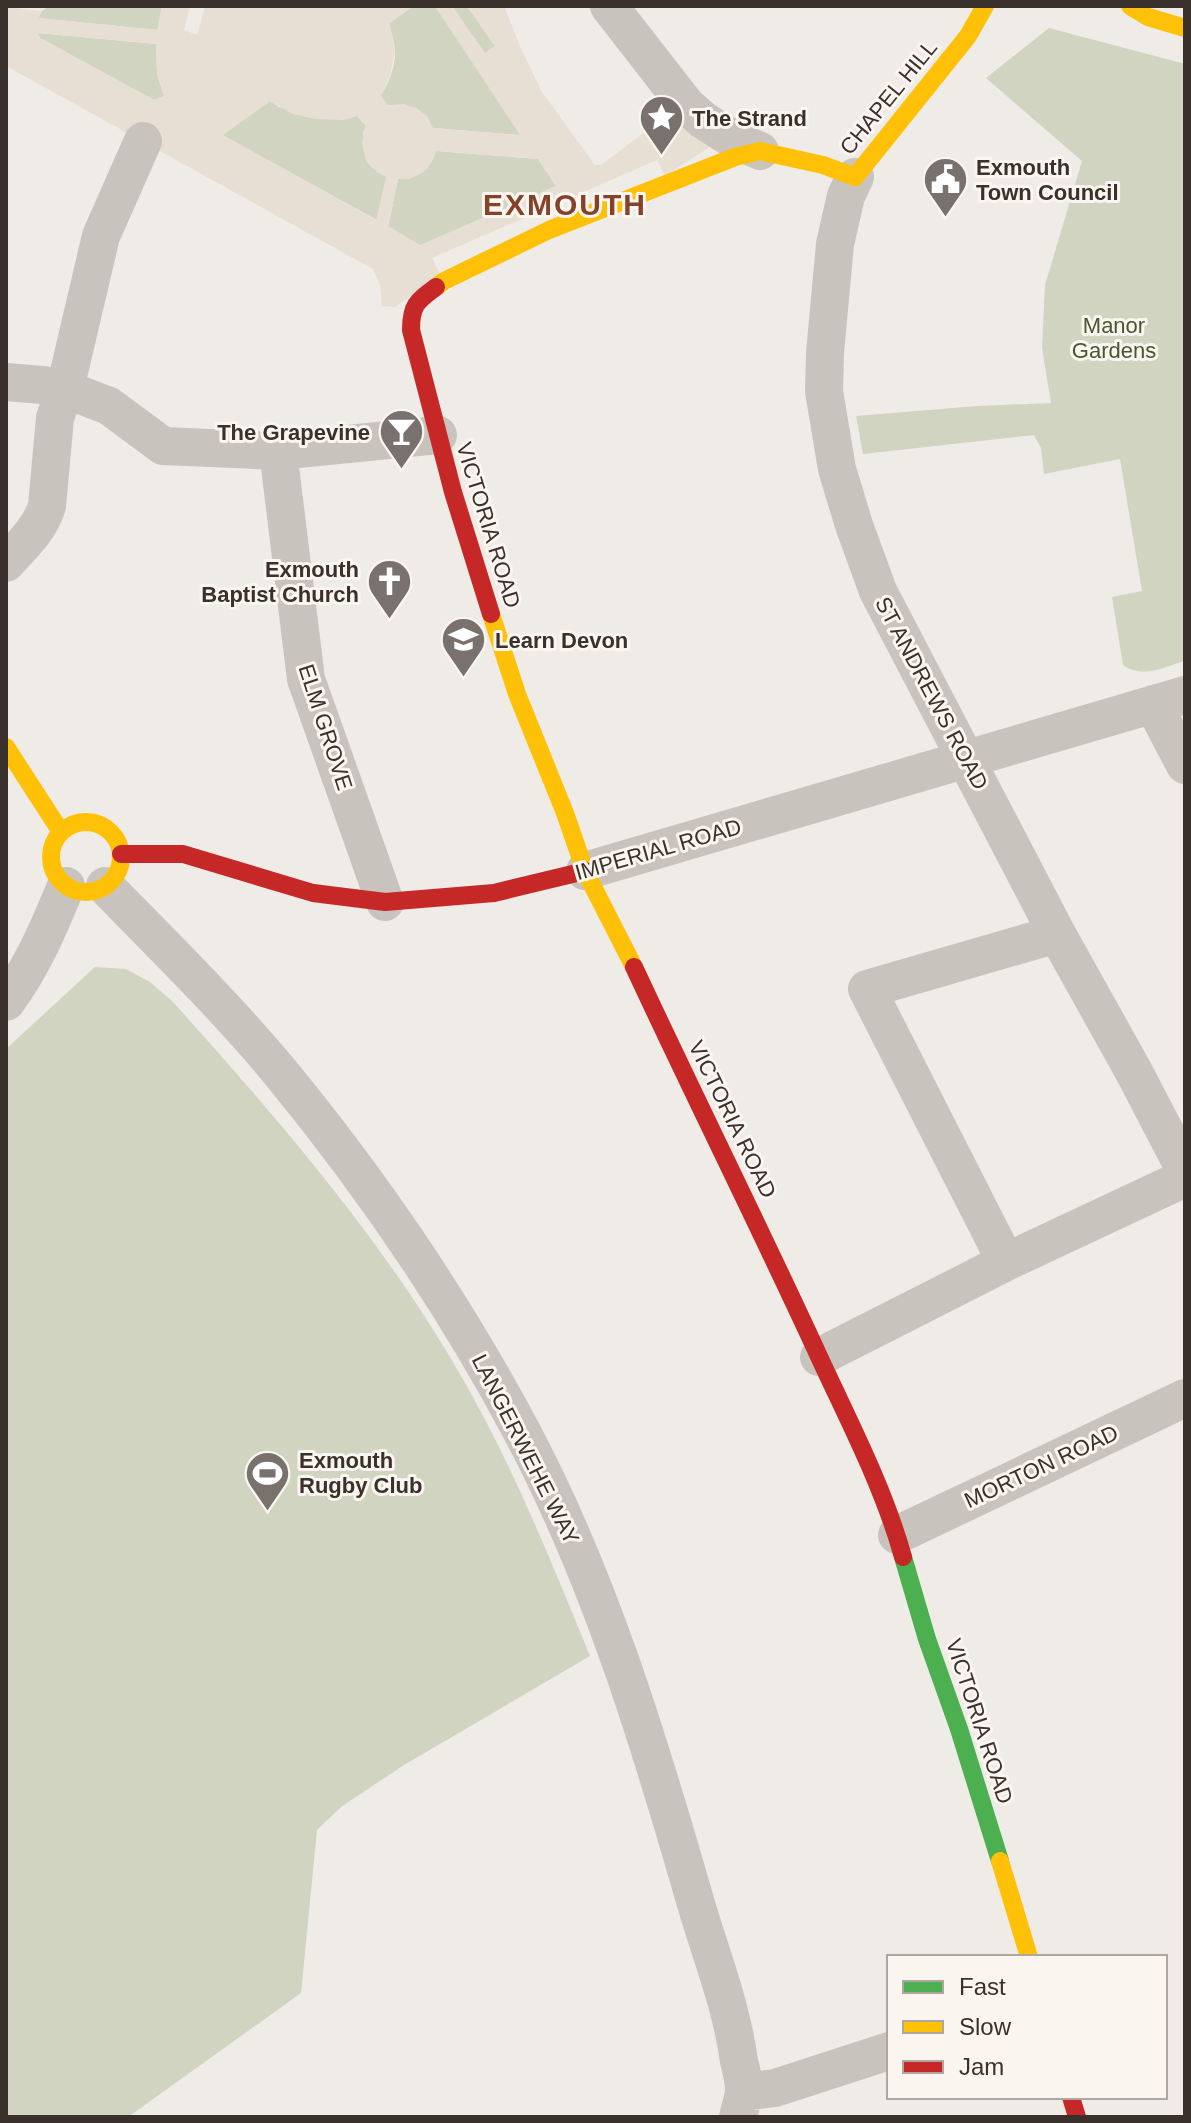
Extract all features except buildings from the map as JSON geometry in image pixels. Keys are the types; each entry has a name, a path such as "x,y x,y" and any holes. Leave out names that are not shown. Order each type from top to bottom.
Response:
{"street":[{"path":"609,6 686,105 703,120 731,138 760,151 823,165 855,177"},
{"name":"CHAPEL HILL","path":"855,177 968,36 985,6"},
{"path":"1130,6 1148,17 1185,28"},
{"path":"6,563 44,517 55,418 65,389 101,236 143,141"},
{"name":"VICTORIA ROAD","path":"760,151 735,157 549,230 444,281 418,300 411,314 411,330 481,585 517,694 585,871 762,1232 862,1449 897,1535 927,1639 959,1729 1028,1955"},
{"name":"ST ANDREWS ROAD","path":"855,177 846,196 835,244 825,353 824,391 837,469 878,591 1057,934 1185,1170"},
{"path":"6,382 65,389 109,406 163,446 278,451 438,435"},
{"name":"ELM GROVE","path":"278,451 306,679 385,902"},
{"path":"1169,700 1185,765"},
{"name":"IMPERIAL ROAD","path":"113,870 183,854 313,893 385,902 494,893 585,871 1169,700"},
{"path":"6,747 61,832"},
{"path":"90,821 109,830 117,839 113,870 93,891 82,892 66,886 55,875 51,859 54,842 61,832 75,823 90,821"},
{"name":"LANGERWEHE WAY","path":"113,870 198,981 280,1072 386,1209 466,1332 523,1434 567,1527 616,1651 668,1807 724,1991 737,2046 741,2104"},
{"path":"6,1002 24,978 66,886"},
{"path":"1006,1262 867,989 1057,934"},
{"path":"819,1357 1006,1262 1185,1178"},
{"name":"MORTON ROAD","path":"897,1535 1185,1398"},
{"path":"741,2104 775,2088 887,2052"}],"green space":[{"path":"49,6 162,6 158,30 38,18"},
{"path":"414,6 435,6 521,135 433,128 388,106 380,96 394,62 395,47 389,23"},
{"path":"452,6 467,6 495,46 485,54"},
{"name":"Manor Gardens","path":"1049,28 1185,64 1185,661 1154,670 1138,671 1123,665 1112,597 1142,591 1120,459 1044,474 1041,448 1034,435 863,454 856,416 1051,403 1042,348 1045,285 1082,161 986,78"},
{"path":"38,33 156,44 157,74 164,96 154,100 40,38"},
{"path":"270,101 279,107 343,120 357,116 366,126 363,134 371,167 387,177 377,220 222,135"},
{"path":"436,151 538,159 556,186 420,246 388,227 398,179 422,172"},
{"name":"Exmouth Rugby Club","path":"95,967 126,969 150,982 173,1002 291,1137 365,1231 464,1381 516,1482 590,1656 404,1765 341,1807 317,1830 301,1993 128,2117 6,2117 6,1049"}],"shaded area":[{"name":"The Strand","path":"162,6 190,6 184,30 197,35 205,6 414,6 389,23 395,51 390,76 381,96 388,105 404,104 416,108 427,116 433,128 520,135 435,6 452,6 485,53 495,46 467,6 504,6 542,92 595,165 601,165 677,108 716,143 665,176 657,160 432,258 440,274 395,307 382,306 380,284 373,269 6,66 6,7 42,11 39,18 157,30","holes":["38,33 156,44 157,74 164,96 154,100 40,38","270,101 293,114 315,119 343,120 357,116 366,126 362,144 366,161 386,177 376,220 223,135","437,151 538,159 556,186 420,245 388,226 398,179 409,179 428,168"]}],"traffic: fast":[{"path":"903,1557 1000,1861"}],"traffic: slow":[{"path":"436,287 549,230 735,157 760,151 823,165 855,177 968,36 985,6"},
{"path":"1130,6 1148,17 1185,28"},
{"path":"491,614 517,694 585,871 634,967"},
{"path":"6,747 61,832"},
{"path":"86,822 111,832 121,857 111,882 86,892 61,882 51,857 61,832 86,822"},
{"path":"1000,1861 1028,1955"}],"traffic: jam":[{"path":"436,287 416,304 411,330 453,492 491,614"},
{"path":"121,854 183,854 313,893 385,902 494,893 585,871"},
{"path":"634,967 864,1452 903,1557"},
{"path":"1072,2099 1077,2117"}],"place":[{"name":"The Strand","path":"661,157"},
{"name":"Exmouth Town Council","path":"945,219"},
{"name":"The Grapevine","path":"401,471"},
{"name":"Exmouth Baptist Church","path":"390,621"},
{"name":"Learn Devon","path":"464,679"},
{"name":"Exmouth Rugby Club","path":"268,1512"}],"district":[{"name":"EXMOUTH","path":"565,205"}]}
